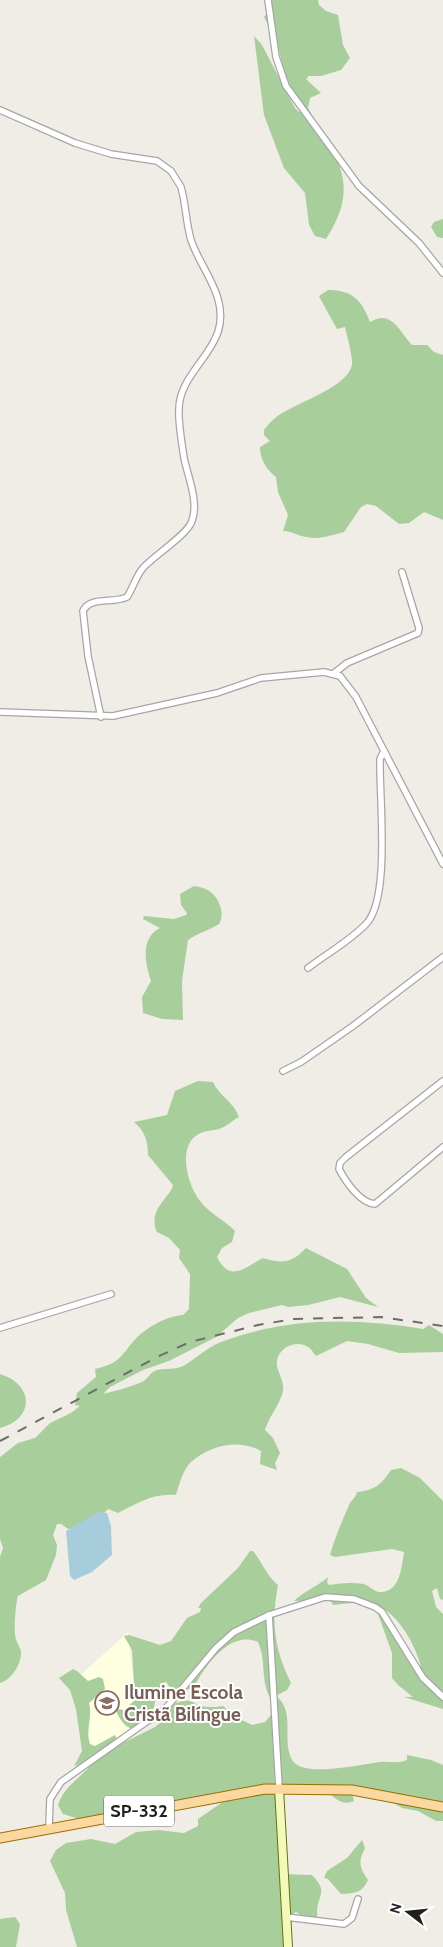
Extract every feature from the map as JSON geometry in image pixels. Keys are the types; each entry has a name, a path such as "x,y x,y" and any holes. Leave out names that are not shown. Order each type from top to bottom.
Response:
{"main road":[{"name":"SP-332","path":"0,1838 50,1827 279,1788 352,1790 443,1807"}],"street":[{"path":"268,0 278,68 286,86 359,186 419,243 443,273"},
{"path":"0,110 75,143 111,154 151,159 165,166 178,180 192,242 212,282 219,303 221,318 218,332 184,386 179,403 184,453 193,493 192,522 186,532 166,546 142,569 127,598 93,602 85,606 83,611 88,656 101,717"},
{"path":"333,674 347,663 418,633 419,628 402,572"},
{"path":"0,712 101,717 191,700 261,678 293,674 333,674 345,681 443,864"},
{"path":"308,968 366,924 378,904 381,864 380,759 384,752"},
{"path":"283,1070 309,1057 443,957"},
{"path":"443,1081 346,1157 340,1163 339,1169 359,1196 368,1203 374,1204 443,1147"},
{"path":"0,1328 111,1294"},
{"path":"50,1827 50,1799 61,1782 166,1708 216,1648 234,1632 269,1615 325,1597 354,1599 375,1607 392,1626 424,1678 443,1697"},
{"path":"269,1615 288,1947"},
{"path":"286,1917 344,1924 352,1918 358,1899"}],"shaded area":[{"name":"Ilumine Escola Cristã Bilíngue","path":"128,1632 139,1727 83,1756 76,1679"}],"green space":[{"path":"268,0 318,0 319,5 326,11 338,15 343,45 350,58 341,70 321,76 309,76 306,79 321,93 310,98 308,108 335,156 344,186 343,202 337,219 326,239 315,236 309,225 305,193 284,168 264,115 254,36 262,45 295,108 299,112 302,108 285,75 277,42 264,17 270,9"},
{"path":"443,219 443,238 437,237 431,227 434,222"},
{"path":"328,290 350,294 360,302 370,322 384,318 390,320 400,329 412,345 427,345 434,352 443,355 443,520 424,512 409,523 399,524 376,506 367,504 361,507 344,532 326,537 312,538 283,531 288,515 278,492 276,477 264,463 260,447 270,441 264,435 264,430 273,420 282,413 330,388 348,374 352,365 345,327 337,329 319,296"},
{"path":"194,886 204,888 215,896 222,916 219,924 188,940 182,981 183,1020 162,1019 143,1013 142,997 151,981 146,959 147,944 149,938 160,928 143,919 144,916 174,919 186,915 187,913 181,905 180,894"},
{"path":"198,1081 213,1082 234,1107 239,1117 222,1128 200,1133 191,1141 187,1149 186,1167 192,1186 200,1201 235,1231 232,1242 222,1248 217,1257 222,1265 227,1270 238,1271 263,1258 286,1261 296,1257 306,1248 347,1269 366,1298 378,1307 340,1297 308,1305 288,1307 282,1305 249,1313 238,1318 216,1337 169,1361 143,1370 110,1387 103,1394 142,1382 157,1370 183,1366 221,1342 271,1328 296,1324 347,1322 398,1325 423,1329 429,1325 443,1334 443,1352 399,1353 368,1344 347,1341 316,1356 304,1345 295,1344 287,1347 280,1353 277,1361 283,1391 265,1430 273,1438 280,1453 275,1463 277,1470 260,1464 261,1451 252,1447 233,1445 215,1448 198,1456 188,1465 176,1495 153,1497 118,1513 108,1509 94,1523 68,1529 61,1524 57,1524 53,1535 57,1545 56,1555 46,1580 18,1596 15,1631 21,1651 21,1658 8,1679 0,1683 0,1557 3,1548 0,1539 0,1457 18,1443 35,1438 50,1423 71,1413 80,1406 75,1405 77,1393 96,1377 95,1369 117,1360 148,1328 169,1318 183,1315 189,1309 190,1274 179,1258 180,1250 169,1238 157,1232 155,1224 157,1211 173,1185 148,1155 145,1137 141,1129 134,1122 167,1115 175,1091"},
{"path":"0,1374 19,1385 26,1401 20,1417 11,1424 0,1428"},
{"path":"401,1468 420,1478 443,1501 443,1600 440,1599 437,1588 432,1591 436,1607 443,1614 443,1709 404,1697 413,1697 392,1678 392,1653 378,1614 382,1616 422,1673 411,1641 387,1611 368,1603 333,1605 329,1598 324,1597 294,1601 328,1577 327,1582 329,1585 346,1583 364,1584 379,1592 392,1588 401,1571 404,1552 392,1549 335,1557 330,1555 349,1505 357,1492 373,1488 381,1483 391,1470"},
{"path":"250,1551 253,1551 268,1574 278,1585 275,1611 276,1635 281,1659 291,1683 287,1690 276,1696 286,1710 289,1753 293,1761 299,1766 309,1769 334,1769 380,1762 400,1762 407,1760 407,1755 431,1760 443,1765 443,1821 436,1821 418,1811 402,1808 388,1800 352,1793 354,1801 344,1802 322,1788 312,1785 297,1785 282,1789 283,1874 312,1875 321,1888 316,1921 308,1920 296,1912 291,1915 289,1947 77,1947 66,1910 65,1893 50,1861 56,1850 66,1843 91,1839 115,1844 136,1832 158,1830 184,1833 198,1826 198,1819 227,1799 91,1818 76,1818 63,1814 58,1805 65,1791 95,1760 74,1766 82,1751 76,1709 70,1690 59,1678 73,1669 88,1681 99,1677 103,1679 105,1689 89,1703 89,1739 90,1744 95,1746 115,1735 117,1739 109,1750 155,1727 166,1718 173,1704 185,1701 207,1707 223,1706 234,1716 252,1725 265,1722 275,1710 266,1688 262,1653 258,1642 248,1640 228,1645 212,1660 194,1687 178,1693 172,1690 166,1682 162,1683 152,1713 133,1729 125,1725 116,1711 117,1709 124,1710 135,1700 132,1650 124,1636 129,1635 160,1645 171,1641 187,1618 200,1612 201,1608 198,1608 201,1603 238,1568"},
{"path":"362,1840 365,1848 360,1864 368,1880 358,1892 341,1894 328,1879 324,1878 327,1871 347,1858"},
{"path":"15,1917 20,1924 16,1947 0,1947 0,1919"}],"water":[{"path":"98,1512 107,1513 111,1526 112,1555 92,1572 74,1580 70,1576 66,1531"}],"railway":[{"path":"0,1441 157,1357 190,1342 258,1325 293,1319 381,1317 443,1326"}],"place":[{"name":"Ilumine Escola Cristã Bilíngue","path":"107,1703"}]}
